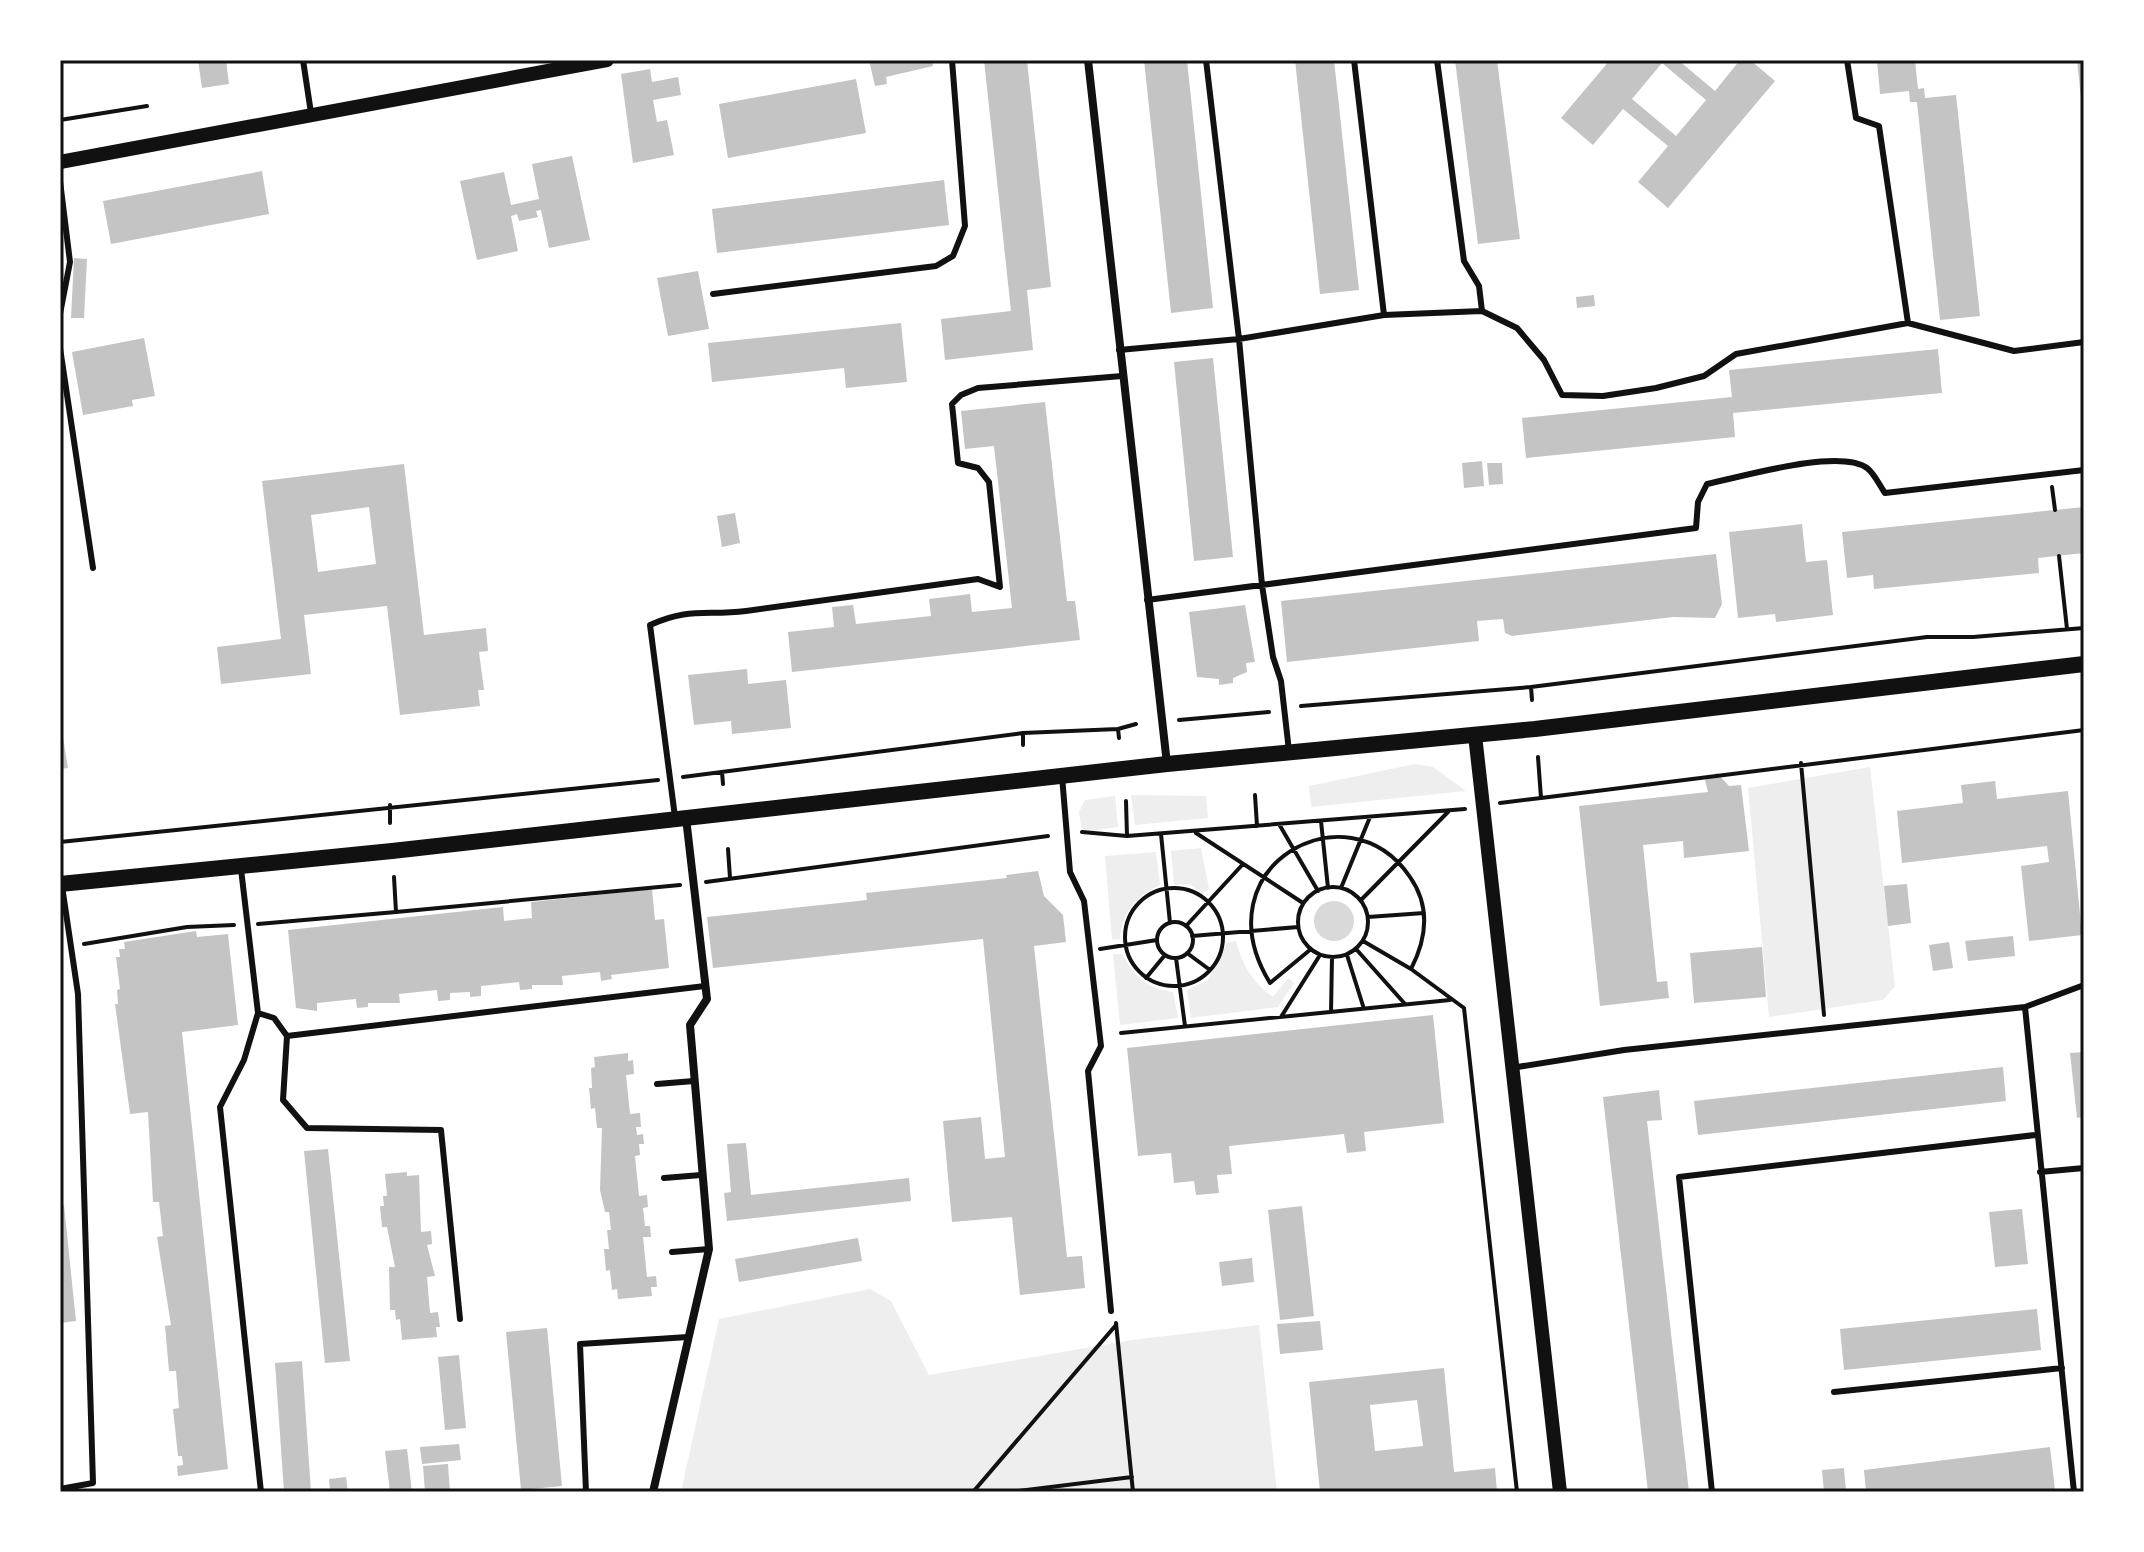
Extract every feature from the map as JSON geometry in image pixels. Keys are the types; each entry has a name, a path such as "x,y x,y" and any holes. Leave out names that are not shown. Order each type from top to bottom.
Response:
{"main road":[{"path":"61,884 1167,764 1475,735 2084,664"}],"street":[{"path":"60,162 570,63 607,60"},
{"path":"1088,60 1167,764"},
{"path":"1475,735 1560,1492"},
{"path":"653,1492 709,1249 690,1025 707,999 680,818"}],"lane":[{"path":"303,60 311,113"},
{"path":"713,294 936,266 953,256 965,226 952,60"},
{"path":"1206,60 1239,339 1262,585 1273,657 1281,681 1289,752"},
{"path":"1354,60 1384,315"},
{"path":"1437,60 1464,261 1479,286 1482,311"},
{"path":"1847,60 1856,118 1879,126 1908,323"},
{"path":"60,181 70,262 60,314"},
{"path":"1119,350 1239,339 1384,315 1482,311 1517,328 1544,360 1562,395 1603,396 1656,388 1704,376 1736,354 1908,323 2014,351 2084,342"},
{"path":"60,348 93,568"},
{"path":"680,818 650,625 696,610 740,611 978,579 1000,587 989,482 978,468 958,463 952,404 961,395 978,388 1122,376"},
{"path":"1147,600 1696,528 1698,502 1707,484 1816,463 1848,461 1868,468 1885,493 2084,470"},
{"path":"1062,776 1070,872 1084,901 1101,1046 1088,1071 1111,1311"},
{"path":"240,866 258,1013 244,1060 220,1107 261,1492"},
{"path":"60,1489 93,1483 78,994 61,884"},
{"path":"1511,1068 1624,1050 1825,1031 2025,1007 2084,985"},
{"path":"287,1036 705,986"},
{"path":"2025,1007 2035,1135 2074,1492"},
{"path":"258,1013 274,1018 287,1036 283,1100 307,1128 441,1130 460,1319"},
{"path":"657,1084 694,1081"},
{"path":"1712,1492 1679,1177 2035,1135"},
{"path":"2040,1172 2084,1168"},
{"path":"664,1178 701,1175"},
{"path":"672,1252 709,1249"},
{"path":"586,1492 580,1344 688,1337"},
{"path":"1834,1392 2062,1368"}],"path":[{"path":"60,120 147,106"},
{"path":"2052,487 2055,510"},
{"path":"2059,556 2067,629"},
{"path":"1301,706 1531,687 1927,637 2084,628"},
{"path":"1531,687 1532,700"},
{"path":"1179,720 1269,712"},
{"path":"60,842 390,805 446,803 672,778 1023,733 1118,729 1136,724"},
{"path":"1118,729 1119,738"},
{"path":"1497,803 2084,730"},
{"path":"1023,733 1023,745"},
{"path":"1538,757 1541,798"},
{"path":"1801,763 1825,1031"},
{"path":"722,772 723,784"},
{"path":"1255,795 1257,826"},
{"path":"1126,801 1127,836"},
{"path":"390,805 390,823"},
{"path":"1082,832 1127,836 1161,834 1468,809"},
{"path":"1360,900 1449,810"},
{"path":"1341,888 1370,817"},
{"path":"1321,821 1328,888"},
{"path":"1279,824 1318,891"},
{"path":"1194,831 1303,903"},
{"path":"1161,834 1170,923"},
{"path":"703,883 1048,836"},
{"path":"1311,949 1270,983 1255,960 1249,930 1253,899 1264,878 1295,849 1323,839 1359,840 1376,845 1399,862 1418,888 1424,913 1423,946 1411,969"},
{"path":"728,849 730,878"},
{"path":"1186,926 1243,864"},
{"path":"396,912 653,885 686,885"},
{"path":"1167,888 1183,889 1207,901 1219,917 1223,933 1221,949 1210,970 1203,977 1179,985 1155,983 1146,978 1131,961 1125,946 1130,915 1152,893 1167,888"},
{"path":"1328,888 1341,888 1360,900 1368,917 1363,941 1347,955 1320,955 1311,949 1298,927 1303,903 1318,891 1328,888"},
{"path":"1368,917 1424,913"},
{"path":"1170,923 1186,926 1192,936 1187,953 1176,958 1165,955 1157,940 1161,929 1170,923"},
{"path":"1192,936 1298,927"},
{"path":"1090,951 1157,940"},
{"path":"1363,941 1411,969 1464,1008 1517,1492"},
{"path":"1356,949 1405,1005"},
{"path":"1187,953 1210,970"},
{"path":"1146,978 1165,955"},
{"path":"1281,1017 1320,955"},
{"path":"1347,955 1364,1009"},
{"path":"1331,1012 1332,957"},
{"path":"1176,958 1185,1026"},
{"path":"1121,1033 1453,1000"},
{"path":"973,1492 1116,1325 1133,1492"},
{"path":"1010,1492 1132,1477"}],"shaded area":[{"path":"1415,764 1433,767 1466,791 1311,807 1309,786"},
{"path":"1870,767 1895,986 1883,1000 1769,1017 1748,788"},
{"path":"1131,795 1206,796 1208,818 1135,825"},
{"path":"1115,796 1118,827 1082,832 1079,812 1085,800"},
{"path":"1201,848 1209,889 1202,894 1190,884 1174,885 1171,851"},
{"path":"1156,852 1160,885 1132,906 1120,939 1112,940 1105,856"},
{"path":"1334,901 1348,907 1354,921 1348,935 1334,941 1320,935 1314,921 1320,907"},
{"path":"1236,941 1249,973 1273,997 1288,978 1294,983 1278,1007 1191,1018 1187,990 1208,980 1227,943"},
{"path":"1113,954 1123,954 1137,975 1148,984 1173,992 1178,1018 1120,1025"},
{"path":"870,1289 891,1301 929,1375 1132,1340 1259,1325 1277,1492 681,1492 719,1319"}],"building":[{"path":"198,60 226,60 229,84 202,88"},
{"path":"869,60 932,60 933,66 886,77 887,84 875,86"},
{"path":"984,60 1027,60 1051,287 1027,290 1033,350 945,360 941,319 1011,311"},
{"path":"1144,60 1187,60 1213,308 1171,313"},
{"path":"1295,60 1334,60 1359,290 1320,294"},
{"path":"1455,60 1497,60 1520,239 1478,244"},
{"path":"1610,60 1678,60 1715,91 1740,60 1750,60 1775,81 1668,208 1638,182 1668,146 1623,109 1593,145 1561,118","holes":["1662,63 1706,100 1676,136 1632,99"]},
{"path":"1877,60 1915,60 1918,89 1924,88 1925,98 1956,95 1980,316 1940,320 1917,102 1910,102 1909,91 1880,94"},
{"path":"2077,60 2084,60 2084,108 2082,108"},
{"path":"650,69 652,82 678,77 681,95 653,100 657,122 667,120 674,155 633,163 621,74"},
{"path":"856,79 866,133 728,158 719,104"},
{"path":"572,156 590,240 549,248 541,210 536,211 538,217 519,221 517,214 511,216 518,251 477,260 460,181 504,172 511,205 539,199 532,164"},
{"path":"262,171 269,214 111,244 103,201"},
{"path":"944,180 949,225 717,253 712,209"},
{"path":"74,258 87,259 84,318 71,318"},
{"path":"698,271 709,329 668,336 657,278"},
{"path":"1594,295 1595,306 1577,308 1576,297"},
{"path":"901,323 907,382 846,388 844,368 712,382 708,343"},
{"path":"144,338 155,396 132,400 133,406 83,415 72,352"},
{"path":"1938,349 1942,393 1733,413 1735,437 1526,458 1522,418 1732,397 1729,370"},
{"path":"1213,358 1233,557 1194,561 1174,362"},
{"path":"1045,402 1067,601 1075,601 1080,640 792,672 788,632 834,627 832,607 853,605 856,624 931,616 929,599 970,594 972,612 1012,608 994,446 965,449 961,411"},
{"path":"1482,461 1484,486 1464,488 1462,463"},
{"path":"1487,463 1502,463 1503,484 1489,485"},
{"path":"404,464 424,635 486,628 488,651 479,652 484,690 478,690 480,706 400,715 387,606 304,615 311,674 221,684 217,647 281,639 262,481","holes":["369,507 376,564 318,572 311,515"]},
{"path":"2084,507 2084,553 2038,558 2039,573 1874,589 1873,575 1847,578 1842,532"},
{"path":"735,513 740,543 722,547 717,516"},
{"path":"1802,524 1806,562 1827,560 1833,615 1776,622 1775,614 1738,618 1729,532"},
{"path":"1716,554 1722,604 1715,618 1673,617 1512,636 1505,633 1503,619 1477,621 1479,641 1287,662 1281,601"},
{"path":"1245,605 1255,662 1246,663 1247,672 1233,678 1233,683 1219,685 1219,679 1197,677 1189,612"},
{"path":"747,669 748,684 786,680 791,728 732,734 731,721 694,725 688,675"},
{"path":"60,719 68,768 60,769"},
{"path":"1717,773 1729,786 1741,785 1749,851 1684,858 1683,841 1643,845 1657,982 1667,981 1669,998 1600,1006 1579,806 1708,792 1705,780"},
{"path":"1995,781 1997,799 2068,791 2082,935 2029,941 2021,866 2049,862 2047,846 1902,863 1897,811 1963,803 1961,785"},
{"path":"1038,871 1044,896 1063,915 1066,942 1034,946 1067,1257 1082,1256 1085,1288 1020,1295 1012,1217 952,1222 943,1121 981,1117 985,1159 1005,1157 983,939 713,968 707,917 867,900 866,893 1007,878 1006,875"},
{"path":"1907,884 1911,923 1888,926 1884,886"},
{"path":"652,889 655,920 664,919 669,968 611,975 612,979 601,981 600,972 562,976 563,985 532,985 532,989 520,990 519,982 481,986 481,996 470,997 470,992 450,993 450,1000 438,1001 437,990 399,994 400,1003 368,1003 368,1007 357,1008 356,999 317,1003 317,1011 296,1008 288,930 503,907 504,921 532,918 531,902"},
{"path":"196,931 197,937 228,934 238,1025 182,1032 228,1469 178,1476 177,1466 183,1465 182,1456 178,1456 173,1409 179,1408 176,1371 169,1371 165,1326 171,1325 157,1237 163,1236 159,1202 153,1202 148,1112 130,1114 115,1004 118,1004 117,990 120,989 116,957 120,957 119,949 125,949 124,942"},
{"path":"2013,936 2015,956 1968,961 1965,941"},
{"path":"1949,942 1953,968 1933,971 1929,945"},
{"path":"1762,947 1766,997 1694,1003 1690,953"},
{"path":"1433,1015 1444,1123 1364,1132 1366,1151 1347,1153 1344,1134 1229,1146 1232,1174 1217,1175 1219,1193 1196,1195 1194,1181 1174,1183 1171,1153 1138,1156 1127,1048"},
{"path":"2084,1052 2084,1117 2077,1118 2070,1053"},
{"path":"628,1053 628,1061 633,1060 634,1074 626,1075 630,1114 640,1113 641,1127 636,1127 637,1135 643,1134 644,1144 639,1144 640,1155 635,1156 639,1196 647,1195 648,1207 643,1208 645,1226 650,1226 651,1237 643,1237 647,1277 656,1276 657,1287 651,1287 652,1296 618,1299 617,1289 612,1290 610,1270 606,1271 604,1249 609,1249 607,1230 611,1230 609,1212 605,1212 600,1190 602,1128 597,1128 589,1088 592,1088 594,1057"},
{"path":"2003,1067 2006,1101 1698,1135 1694,1101"},
{"path":"1659,1090 1662,1120 1647,1121 1689,1492 1648,1492 1603,1097"},
{"path":"746,1143 751,1195 909,1178 911,1201 727,1221 724,1193 731,1192 727,1144"},
{"path":"328,1149 350,1361 325,1363 304,1151"},
{"path":"407,1172 407,1176 419,1175 421,1232 431,1231 432,1244 427,1245 435,1276 427,1277 430,1313 438,1312 440,1327 436,1327 437,1337 402,1340 400,1319 396,1320 395,1310 390,1310 389,1267 395,1267 387,1227 382,1227 380,1206 384,1206 383,1196 387,1196 385,1174"},
{"path":"64,1205 76,1321 60,1323 60,1206"},
{"path":"1302,1206 1314,1316 1280,1320 1268,1210"},
{"path":"2022,1209 2028,1264 1995,1267 1989,1212"},
{"path":"858,1238 862,1261 739,1282 735,1259"},
{"path":"1252,1258 1254,1282 1222,1286 1219,1262"},
{"path":"2037,1309 2041,1350 1844,1370 1840,1329"},
{"path":"1320,1321 1323,1350 1280,1354 1277,1324"},
{"path":"547,1328 562,1486 521,1490 506,1332"},
{"path":"459,1355 466,1428 445,1430 438,1357"},
{"path":"302,1361 311,1492 284,1492 275,1363"},
{"path":"1444,1368 1454,1472 1495,1468 1497,1492 1320,1492 1309,1382","holes":["1417,1400 1423,1446 1375,1451 1370,1405"]},
{"path":"459,1444 461,1460 422,1464 420,1447"},
{"path":"2050,1447 2055,1490 1866,1492 1864,1470"},
{"path":"407,1449 412,1492 390,1492 385,1451"},
{"path":"448,1464 450,1492 425,1492 423,1466"},
{"path":"1844,1468 1846,1492 1824,1492 1822,1470"},
{"path":"346,1477 348,1492 330,1492 329,1479"}]}
